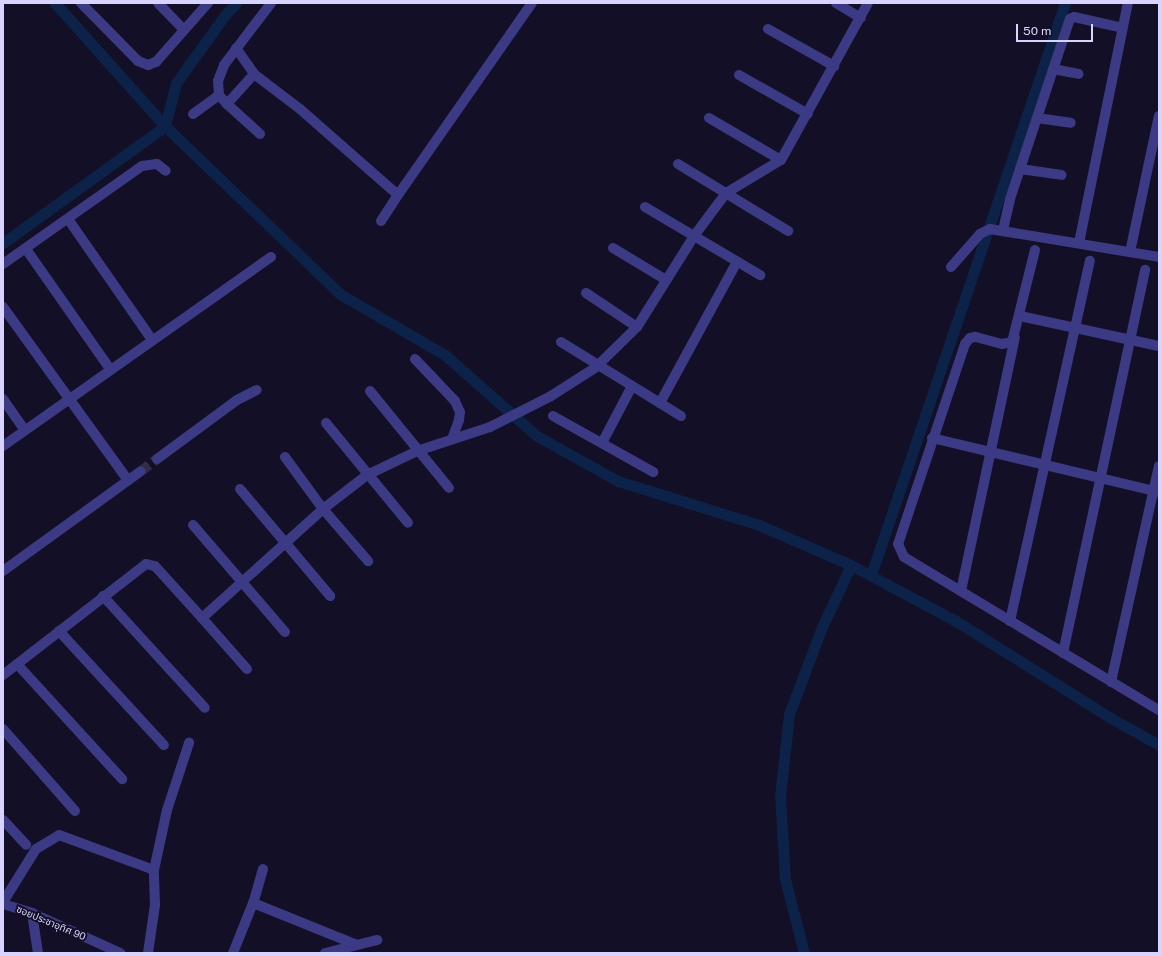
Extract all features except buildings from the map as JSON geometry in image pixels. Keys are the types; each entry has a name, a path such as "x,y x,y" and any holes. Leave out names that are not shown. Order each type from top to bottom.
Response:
{"street":[{"path":"81,3 144,64 152,65 208,3"},
{"path":"158,3 183,29"},
{"path":"260,134 219,95 220,74 236,48 270,3"},
{"path":"381,221 532,3"},
{"path":"836,3 860,18"},
{"path":"202,618 323,508 367,475 417,451 490,427 551,396 598,365 637,327 694,236 726,193 781,160 808,114 868,3"},
{"path":"1079,243 1128,3"},
{"path":"1003,230 1020,169 1070,19 1074,17 1123,28"},
{"path":"768,29 834,66"},
{"path":"236,48 254,74 300,109 398,195"},
{"path":"1053,69 1079,74"},
{"path":"227,104 254,74"},
{"path":"739,75 808,114"},
{"path":"193,114 219,95"},
{"path":"1130,252 1159,116"},
{"path":"709,118 781,160"},
{"path":"1037,118 1071,124"},
{"path":"3,264 142,166 157,164 166,171"},
{"path":"678,164 788,231"},
{"path":"1020,169 1062,175"},
{"path":"645,207 760,275"},
{"path":"68,219 152,340"},
{"path":"951,267 980,234 990,229 1159,257"},
{"path":"613,248 666,280"},
{"path":"26,249 110,369"},
{"path":"961,591 1035,250"},
{"path":"3,446 24,429 271,257"},
{"path":"1010,621 1074,327 1090,261"},
{"path":"660,403 737,262"},
{"path":"1063,653 1145,270"},
{"path":"586,293 637,327"},
{"path":"3,307 128,480"},
{"path":"1020,316 1159,346"},
{"path":"1016,336 1008,345 982,336 970,338 965,344 932,438 898,544 904,557 1159,710"},
{"path":"562,342 681,416"},
{"path":"415,359 455,401 460,412 459,420 452,439"},
{"path":"602,443 632,386"},
{"path":"157,459 237,400 257,390"},
{"path":"370,391 417,451 449,488"},
{"path":"3,399 24,429"},
{"path":"553,416 653,472"},
{"path":"326,423 367,475 408,523"},
{"path":"932,438 1101,476 1156,491"},
{"path":"285,457 323,508 368,561"},
{"path":"1111,682 1156,491 1159,466"},
{"path":"3,571 141,471"},
{"path":"240,489 330,596"},
{"path":"193,525 285,632"},
{"path":"3,675 141,566 150,563 202,618 247,669"},
{"path":"103,596 205,708"},
{"path":"59,631 164,745"},
{"path":"17,664 122,779"},
{"path":"3,729 75,811"},
{"path":"148,953 155,905 154,870 167,810 190,743"},
{"path":"3,820 26,845"},
{"path":"3,903 36,849 59,835 154,870"},
{"path":"233,953 253,903 262,869"},
{"name":"ซอยประชาอุทิศ 90","path":"3,903 32,913 120,953"},
{"path":"253,903 357,945"},
{"path":"32,913 38,953"},
{"path":"325,953 376,940"}],"waterway":[{"path":"55,3 165,126 340,294 445,355 537,436 618,481 759,525 851,565 956,621 1109,717 1159,745"},
{"path":"3,243 165,126 176,83 225,15 236,3"},
{"path":"871,575 1065,3"},
{"path":"804,953 785,879 780,796 789,714 822,627 851,565"}],"tunnel":[{"path":"141,471 157,459"}]}
